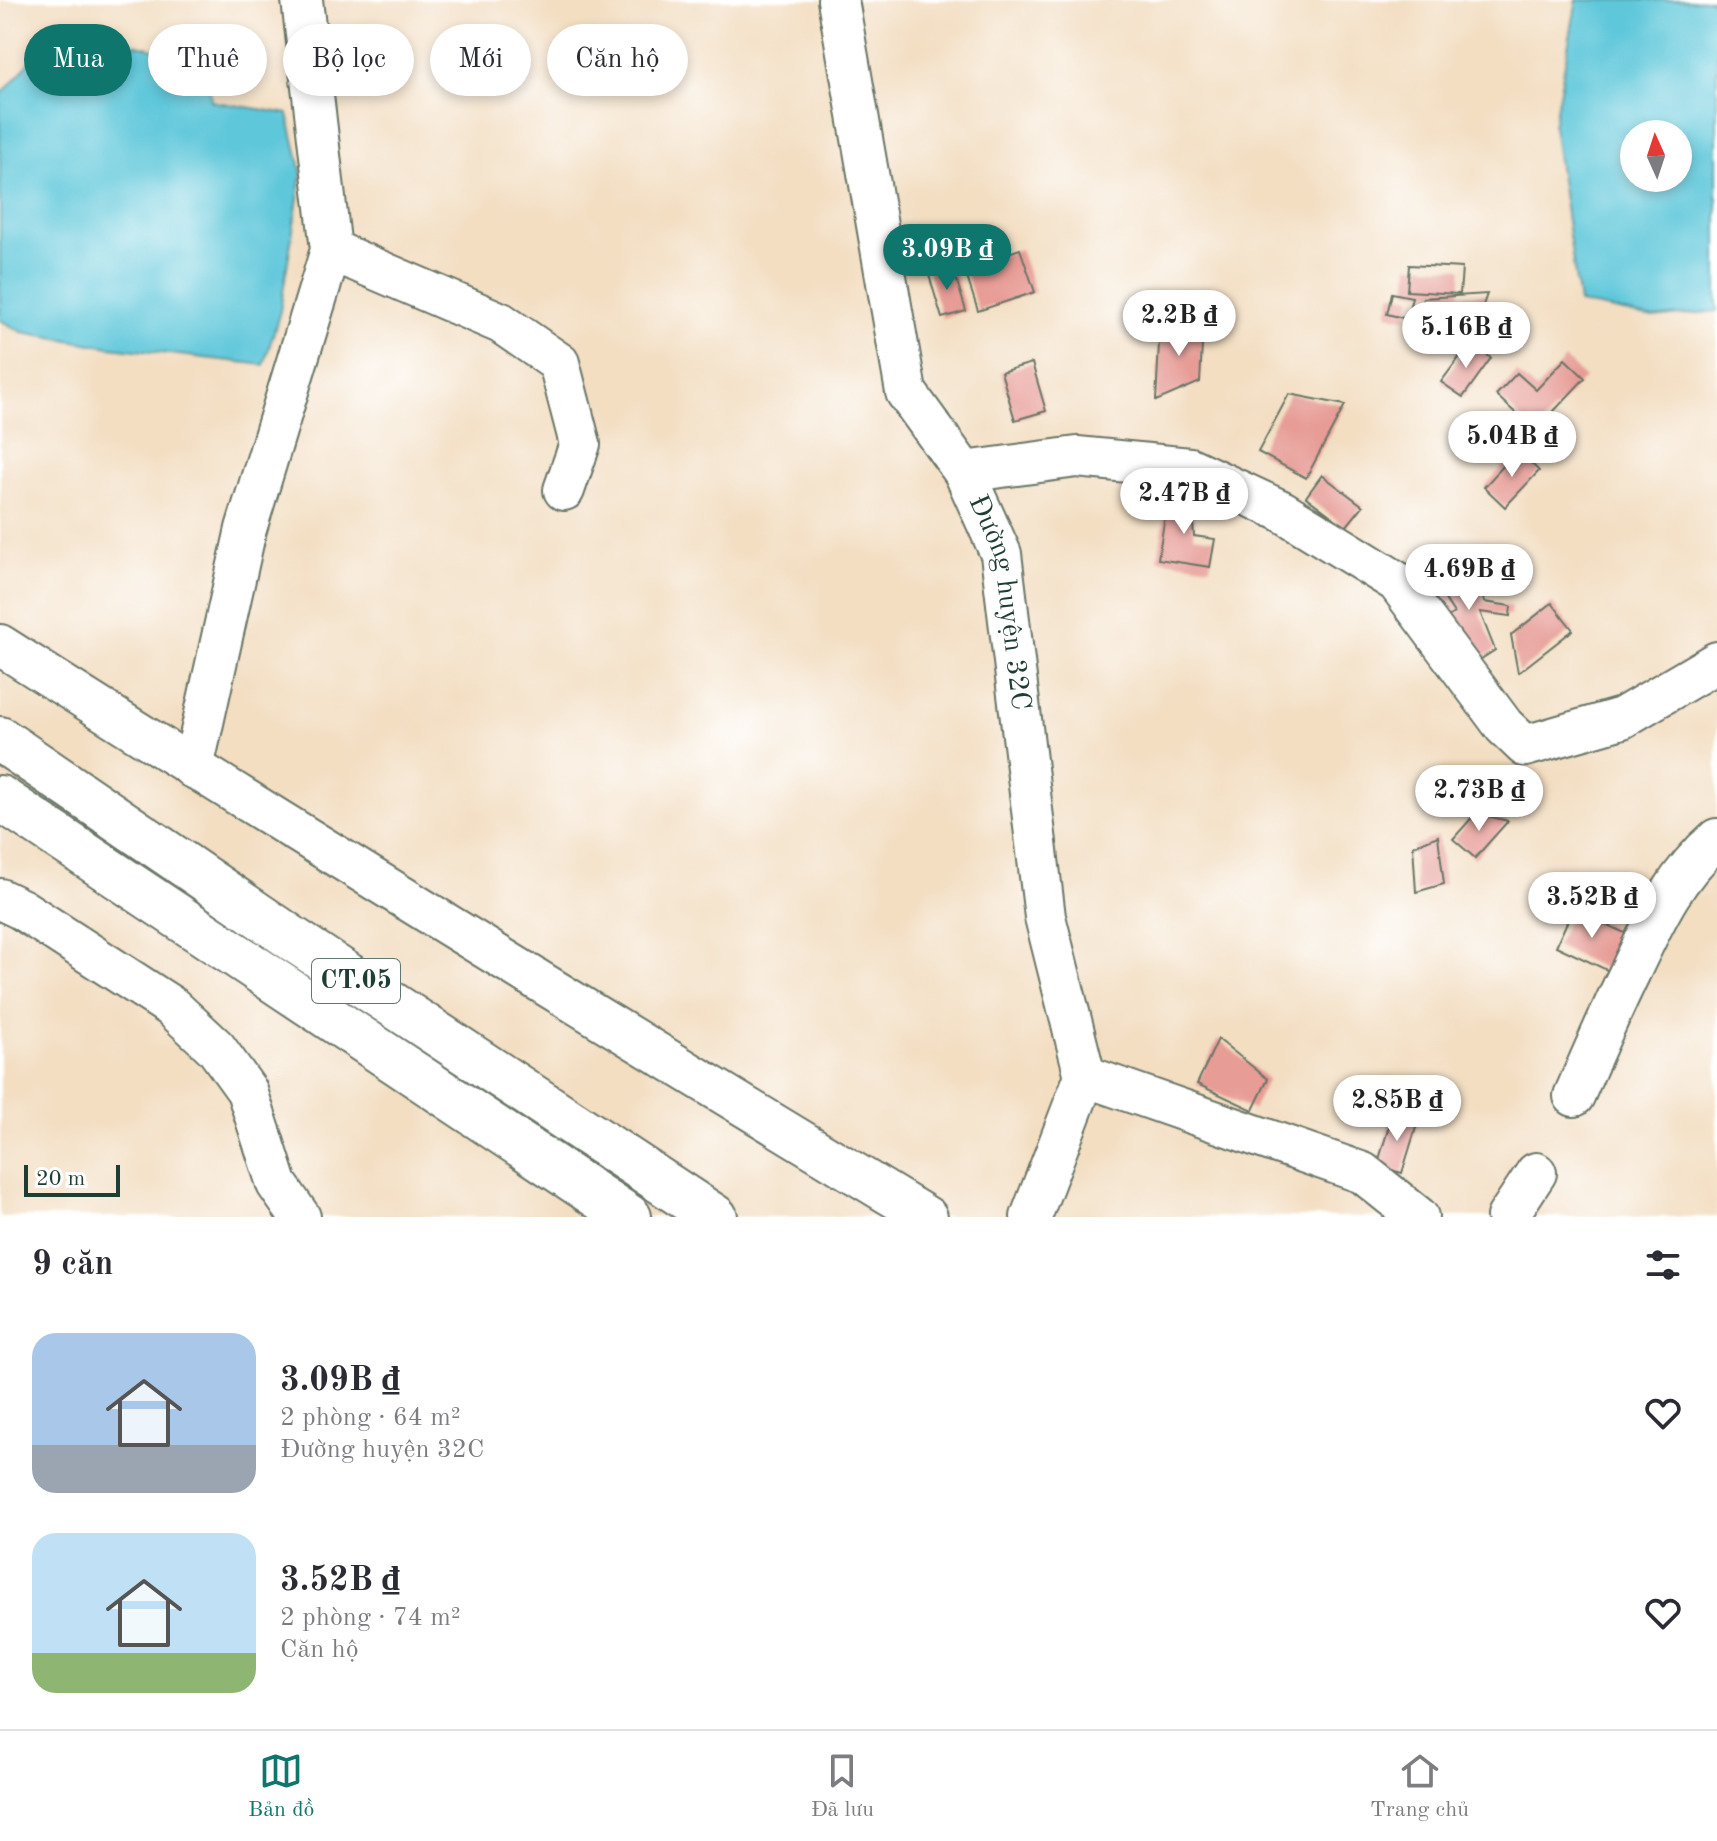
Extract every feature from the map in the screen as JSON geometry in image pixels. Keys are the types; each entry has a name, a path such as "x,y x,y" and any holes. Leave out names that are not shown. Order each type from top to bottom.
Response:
{"highway":[{"name":"CT.05","path":"0,739 293,939 715,1217"},
{"name":"CT.05","path":"0,798 629,1217"}],"street":[{"path":"193,768 246,529 331,250 302,0"},
{"name":"Đường huyện 32C","path":"838,0 906,392 964,472 1001,554 1045,917 1085,1076"},
{"path":"331,250 501,323 559,363 580,444 564,490"},
{"path":"964,472 1077,457 1190,468 1282,511 1397,582 1504,726 1525,746 1622,718 1717,662"},
{"path":"0,645 599,1019 927,1217"},
{"path":"1574,1096 1612,1009 1670,892 1701,853 1717,839"},
{"path":"0,899 21,909 172,1007 216,1048 247,1091 277,1184 300,1217"},
{"path":"1031,1217 1085,1076 1363,1173 1418,1217"},
{"path":"1507,1217 1536,1173"}],"water":[{"path":"1577,0 1717,0 1717,311 1653,318 1579,303 1553,126"},
{"path":"132,44 148,47 148,96 210,96 211,101 288,114 302,173 280,311 264,365 110,347 22,332 0,320 0,96 24,68 24,96 132,96"}],"building":[{"path":"1020,249 1035,292 978,311 964,268"},
{"path":"952,265 966,311 942,318 928,272"},
{"path":"1409,265 1462,268 1460,294 1407,291"},
{"path":"1392,293 1412,297 1407,319 1387,314"},
{"path":"1487,294 1471,339 1415,321 1423,298"},
{"path":"1160,324 1203,326 1200,382 1156,401"},
{"path":"1470,343 1491,358 1463,397 1441,382"},
{"path":"1565,359 1585,378 1535,431 1496,395 1517,373 1536,390"},
{"path":"1032,363 1046,411 1015,420 1001,372"},
{"path":"1289,394 1345,405 1306,478 1258,452"},
{"path":"1518,450 1539,471 1505,507 1484,487"},
{"path":"1322,475 1363,506 1346,527 1306,497"},
{"path":"1191,496 1194,536 1215,539 1210,567 1158,559 1168,498"},
{"path":"1474,559 1484,602 1511,606 1510,616 1480,612 1495,650 1472,665 1442,621 1454,613 1435,584"},
{"path":"1552,603 1573,630 1518,673 1511,635"},
{"path":"1476,813 1508,821 1475,858 1453,839"},
{"path":"1438,836 1444,884 1416,892 1413,846"},
{"path":"1573,909 1629,935 1611,972 1556,946"},
{"path":"1218,1039 1268,1079 1253,1110 1197,1084"},
{"path":"1393,1113 1418,1121 1402,1173 1377,1166"}]}
